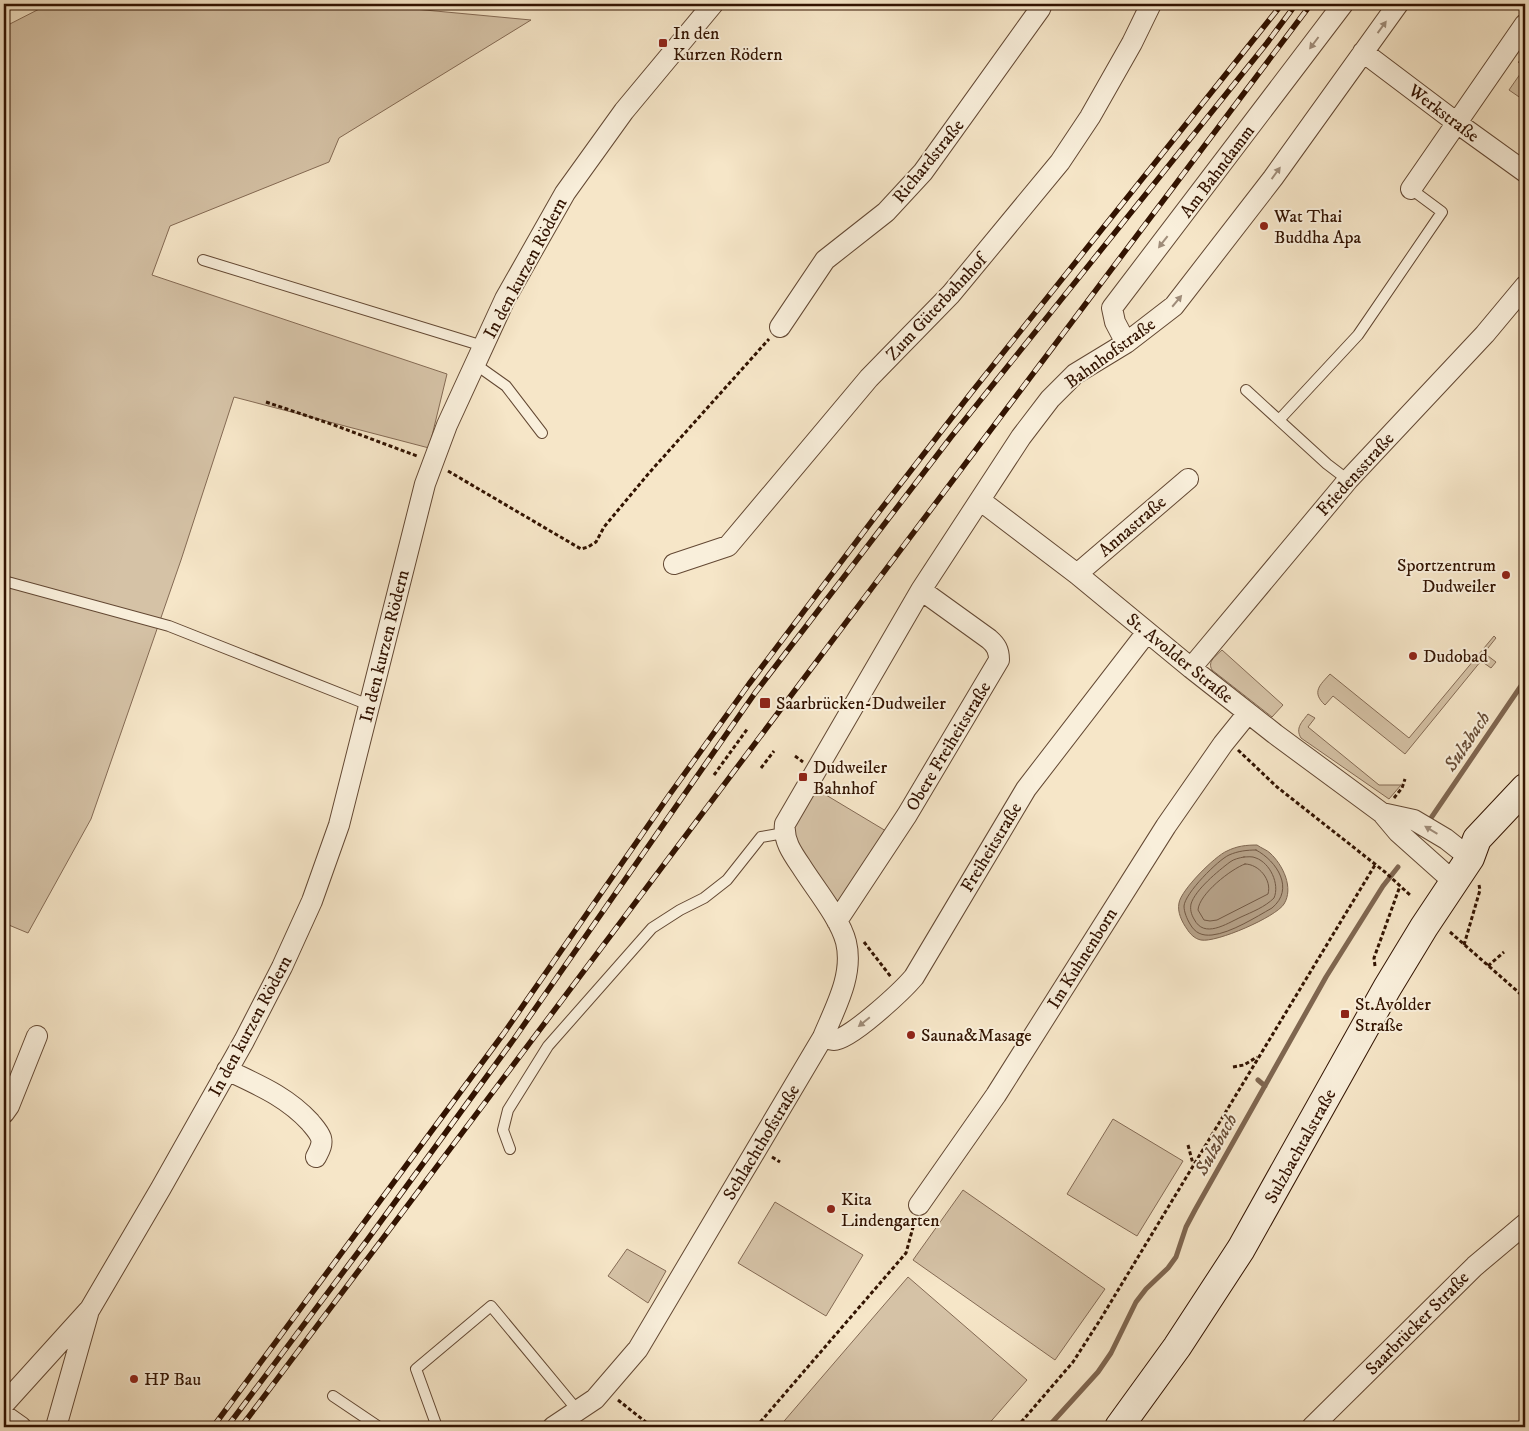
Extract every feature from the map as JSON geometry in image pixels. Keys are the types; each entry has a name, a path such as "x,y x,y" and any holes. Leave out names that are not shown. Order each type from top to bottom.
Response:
{"main road":[{"name":"Sulzbachtalstraße","path":"1119,1427 1132,1412 1177,1347 1241,1250 1387,988 1424,927 1467,886 1480,853 1477,839 1524,802"}],"street":[{"name":"In den kurzen Rödern","path":"4,1404 90,1309 227,1070 282,967 312,901 339,825 425,484 447,425 505,300 565,193 624,111 713,4"},
{"name":"Richardstraße","path":"780,327 825,260 886,212 923,172 1036,16 1042,4"},
{"name":"Zum Güterbahnhof","path":"674,564 728,546 869,378 951,294 1060,162 1090,117 1132,43 1151,4"},
{"name":"Am Bahndamm","path":"1126,343 1115,322 1112,308 1343,4"},
{"name":"Bahnhofstraße","path":"785,828 921,590 981,501 1021,437 1050,399 1075,374 1126,343 1174,306 1273,178 1398,4"},
{"path":"1411,190 1525,24"},
{"name":"Werkstraße","path":"1363,52 1525,172"},
{"name":"Friedensstraße","path":"1191,668 1348,480 1484,334 1525,286"},
{"name":"Annastraße","path":"1077,574 1188,479"},
{"name":"St. Avolder Straße","path":"981,501 1077,574 1191,668 1309,761 1446,839 1480,853"},
{"name":"Obere Freiheitstraße","path":"837,921 911,808 999,660 996,645 921,590"},
{"name":"Freiheitstraße","path":"823,1037 835,1040 848,1035 899,988 914,977 1026,788 1147,632"},
{"name":"Im Kuhnenborn","path":"919,1205 996,1095 1166,826 1227,739 1248,713"},
{"name":"St. Avolder Straße","path":"1387,807 1398,832 1467,886"},
{"name":"Schlachthofstraße","path":"553,1427 595,1399 627,1363 647,1335 823,1037 841,995 847,968 846,942 837,921 790,850 785,828"},
{"path":"4,1113 9,1106 37,1036"},
{"path":"227,1070 280,1096 298,1109 316,1129 321,1139 321,1148 316,1157"},
{"name":"Saarbrücker Straße","path":"1312,1427 1475,1266 1525,1224"},
{"name":"In den kurzen Rödern","path":"56,1427 90,1309"},
{"path":"4,1415 21,1427"}],"lane":[{"path":"1279,420 1358,335 1442,212 1411,190"},
{"path":"203,260 479,355 506,386 542,433"},
{"path":"1246,390 1327,464 1348,480"},
{"path":"4,581 169,626 369,705"},
{"path":"510,1149 503,1130 508,1110 548,1046 652,928 680,910 704,898 727,880 761,837 785,828"},
{"path":"437,1427 416,1369 491,1306 578,1411"},
{"path":"333,1396 379,1427"}],"path":[{"path":"266,402 334,425 434,463 581,549 588,548 596,542 604,528 649,474 780,327"},
{"path":"714,776 748,728"},
{"path":"1227,739 1277,787 1385,872 1411,896"},
{"path":"761,768 774,751"},
{"path":"795,756 799,760"},
{"path":"1387,807 1402,788 1405,779"},
{"path":"1017,1427 1073,1362 1152,1236 1375,865"},
{"path":"1375,969 1374,958 1400,886"},
{"path":"1464,945 1467,886"},
{"path":"1450,932 1525,998"},
{"path":"859,936 899,988"},
{"path":"1488,966 1504,952"},
{"path":"1233,1067 1244,1065 1260,1055"},
{"path":"1188,1145 1194,1164"},
{"path":"756,1427 906,1253 919,1205"},
{"path":"605,1389 652,1427"}],"shaded area":[{"path":"49,4 361,4 531,20 339,138 329,162 170,226 152,275 447,374 429,448 234,397 181,560 91,819 28,933 4,923 4,27"},
{"path":"1525,67 1525,101 1509,90"},
{"path":"1494,636 1496,638 1484,653 1496,662 1491,668 1481,661 1405,754 1333,696 1325,705 1318,696 1320,685 1330,674 1409,738"},
{"path":"1222,650 1283,705 1272,717 1212,670 1211,661"},
{"path":"1308,714 1315,718 1308,727 1379,785 1401,785 1389,799 1301,738 1299,728"},
{"path":"816,789 886,831 839,908 794,837 795,821"},
{"path":"1113,1119 1183,1161 1137,1236 1067,1194"},
{"path":"963,1190 1105,1289 1055,1360 913,1260"},
{"path":"775,1202 863,1255 826,1316 738,1263"},
{"path":"627,1249 666,1271 648,1303 608,1276"},
{"path":"908,1277 1027,1380 986,1427 779,1427"}],"water":[{"path":"1257,845 1270,853 1283,870 1288,891 1284,904 1270,916 1232,933 1209,940 1201,940 1195,937 1185,926 1179,913 1181,897 1199,874 1222,854 1238,847"}],"waterway":[{"name":"Sulzbach","path":"1431,818 1525,680"},
{"name":"Sulzbach","path":"1048,1427 1098,1372 1111,1353 1136,1302 1176,1257 1186,1227 1195,1210 1326,977 1383,886 1398,867"},
{"path":"1258,1080 1265,1086"}],"railway":[{"path":"213,1427 504,1033 749,684 971,393 1282,4"},
{"path":"227,1427 368,1239 514,1039 755,693 951,437 1267,43 1296,4"},
{"path":"241,1427 1311,4"}],"place":[{"name":"In den Kurzen Rödern","path":"663,43"},
{"name":"Wat Thai Buddha Apa","path":"1264,226"},
{"name":"Sportzentrum Dudweiler","path":"1506,575"},
{"name":"Dudobad","path":"1413,656"},
{"name":"Saarbrücken-Dudweiler","path":"765,703"},
{"name":"Dudweiler Bahnhof","path":"803,777"},
{"name":"St.Avolder Straße","path":"1345,1014"},
{"name":"Sauna&Masage","path":"911,1035"},
{"name":"Kita Lindengarten","path":"831,1209"},
{"name":"HP Bau","path":"134,1379"}]}
